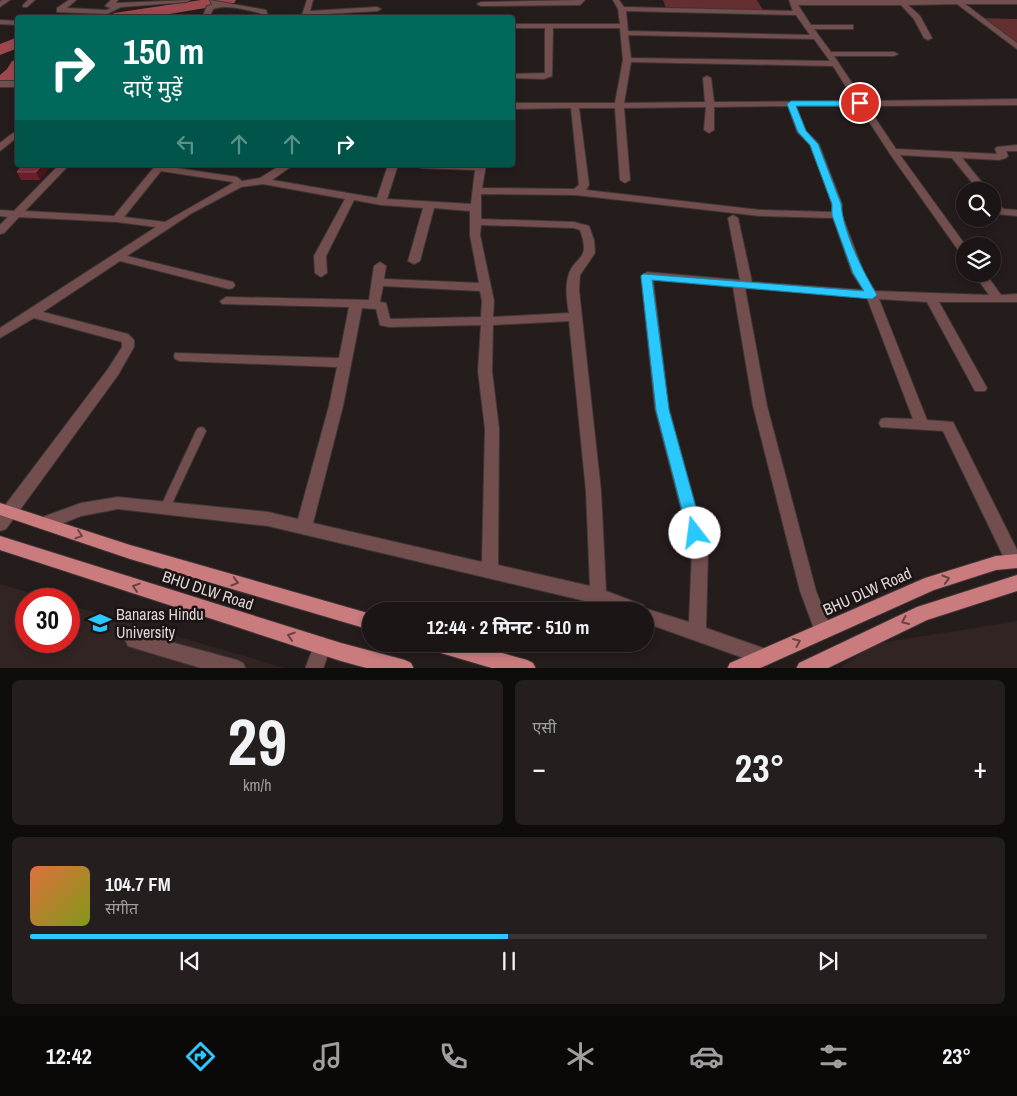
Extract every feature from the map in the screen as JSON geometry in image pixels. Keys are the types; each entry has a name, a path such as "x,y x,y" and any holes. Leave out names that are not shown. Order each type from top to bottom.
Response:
{"main road":[{"name":"BHU DLW Road","path":"3,515 46,523 130,552 362,619"},
{"name":"BHU DLW Road","path":"0,543 322,646 405,668"},
{"name":"BHU DLW Road","path":"736,668 931,583 996,563 1016,561"},
{"path":"805,668 923,613 1017,583"},
{"path":"470,652 527,668"}],"street":[{"path":"0,5 7,0"},
{"path":"25,6 32,0"},
{"path":"56,15 73,0"},
{"path":"61,11 106,12 113,10 116,3 187,0"},
{"path":"305,15 310,0"},
{"path":"376,15 378,0"},
{"path":"481,4 580,3 582,0"},
{"path":"616,0 622,9 627,60 619,105 625,180"},
{"path":"792,2 1017,2"},
{"path":"792,2 836,64 893,152 956,240"},
{"path":"902,2 917,18 928,38"},
{"path":"958,2 1017,47"},
{"path":"206,15 215,3 254,9 263,12 264,15"},
{"path":"305,15 336,8 377,9"},
{"path":"622,9 798,12"},
{"path":"0,22 15,23"},
{"path":"515,26 817,37"},
{"path":"515,76 544,77 549,74 549,27"},
{"path":"809,28 850,28"},
{"path":"829,54 894,54"},
{"path":"627,60 836,64"},
{"path":"707,78 710,105 709,130"},
{"path":"0,84 15,84"},
{"path":"515,106 1017,102"},
{"path":"791,104 802,132 814,144 837,204 837,215 858,273 872,295 922,425"},
{"path":"575,107 584,185 582,189 576,192"},
{"path":"0,136 15,136"},
{"path":"0,148 15,136"},
{"path":"893,152 999,157 1003,156 1000,149 1017,148"},
{"path":"954,154 977,182"},
{"path":"0,231 62,167"},
{"path":"117,218 160,167 237,180 238,184"},
{"path":"264,181 285,167"},
{"path":"382,202 392,167"},
{"path":"481,167 476,191 475,235 488,301 485,371 492,429 490,570"},
{"path":"1,332 223,190 238,184 264,181 350,198 430,206 476,215 574,225 585,228 590,250 589,255 578,268 574,278 575,317 595,506 598,596"},
{"path":"476,191 576,192 760,213 837,215"},
{"path":"321,272 320,256 350,198"},
{"path":"414,261 430,206"},
{"path":"1001,212 1017,214"},
{"path":"0,213 117,218 167,225"},
{"path":"733,218 760,406 806,582 823,631"},
{"path":"118,257 229,285"},
{"path":"374,304 380,266"},
{"path":"697,634 700,551 662,410 646,276 931,299 1017,298"},
{"path":"378,282 485,287"},
{"path":"986,282 998,299"},
{"path":"931,299 980,388"},
{"path":"226,302 374,304 382,306 382,320 389,323 575,317"},
{"path":"304,527 345,363 356,305"},
{"path":"3,515 113,372 128,347 128,340 124,337 32,313"},
{"path":"180,356 345,363"},
{"path":"886,423 948,426 1016,561"},
{"path":"46,523 78,509 99,504 118,503 268,519 490,570 598,596 614,602"},
{"path":"654,618 763,656"},
{"path":"134,640 237,668"},
{"path":"314,668 322,646"}],"lane":[{"path":"165,508 201,431"}],"shaded area":[{"path":"663,0 757,0 763,10 666,8"},
{"path":"977,18 1017,19 1017,49"},
{"name":"Banaras Hindu University","path":"0,584 15,589 15,653 80,653 80,608 285,668 0,668"},
{"path":"1017,621 1017,668 839,668 874,644"}],"building":[{"path":"21,167 40,167 36,172 17,172"}],"waterway":[{"path":"133,15 229,0"},
{"path":"0,50 15,43"},
{"path":"0,81 6,79 15,70"}],"place":[{"name":"Banaras Hindu University","path":"100,623"}],"route":[{"path":"695,533 662,410 646,276 872,295 858,273 837,215 837,204 814,144 802,132 791,104 860,103"}]}
